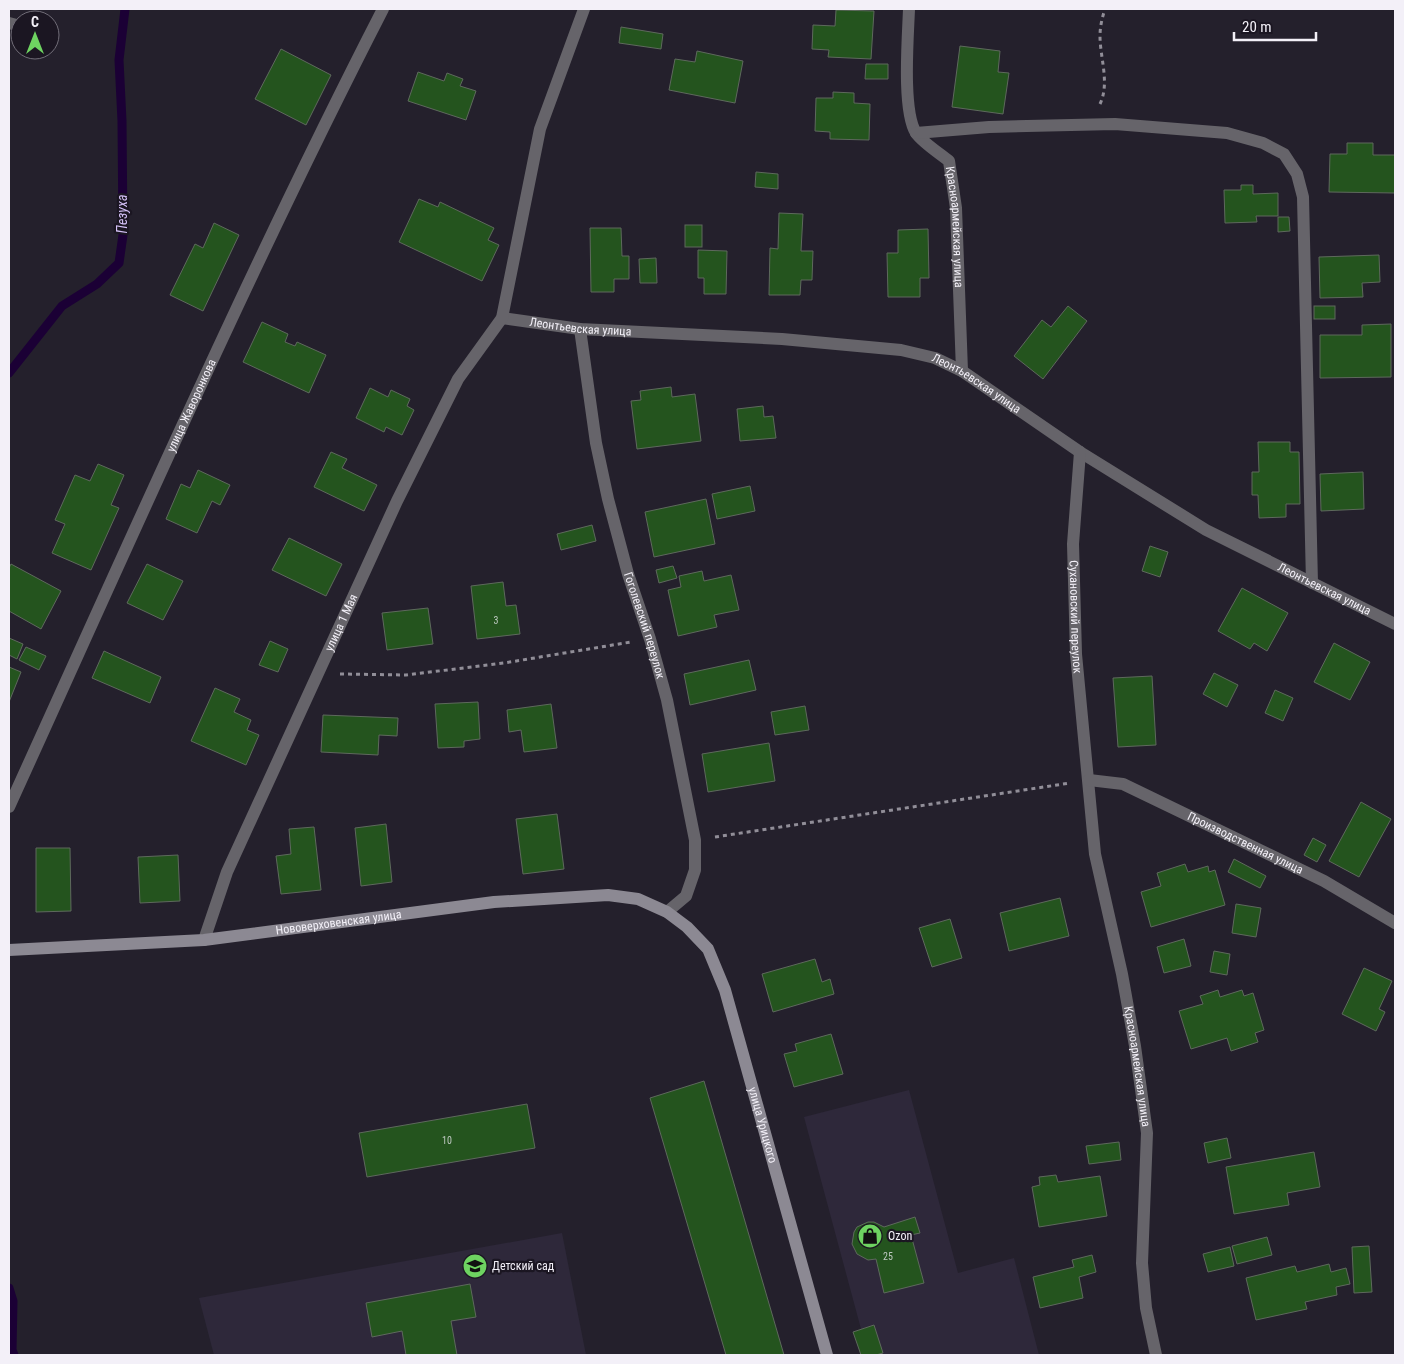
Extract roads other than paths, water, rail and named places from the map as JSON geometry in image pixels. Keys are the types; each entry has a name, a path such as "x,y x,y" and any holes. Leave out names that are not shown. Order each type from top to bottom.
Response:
{"main road":[{"name":"Нововерховенская улица","path":"9,950 204,940 513,901 608,895 638,899 667,912"},
{"name":"улица Урицкого","path":"667,912 687,927 708,949 725,990 827,1355"}],"street":[{"name":"улица Жаворонкова","path":"9,806 236,307 341,90 383,9"},
{"path":"502,318 540,129 584,9"},
{"path":"909,9 908,109 916,134 989,128 1115,124 1228,134 1262,143 1284,154 1297,174 1303,197 1312,583"},
{"name":"Красноармейская улица","path":"916,134 948,161 956,208 962,371"},
{"name":"Леонтьевская улица","path":"502,318 580,329 782,339 901,350 935,358 962,371 1080,452 1206,530 1395,624"},
{"name":"улица 1 Мая","path":"204,940 227,872 397,501 458,378 502,318"},
{"name":"Гоголевский переулок","path":"580,329 596,443 608,498 628,574 650,639 667,700 695,840 695,870 686,896 667,912"},
{"name":"Сухановский переулок","path":"1080,452 1073,544 1076,654 1089,780"},
{"name":"Красноармейская улица","path":"1089,780 1095,854 1122,974 1135,1046 1147,1133 1142,1271 1146,1308 1156,1355"},
{"name":"Производственная улица","path":"1089,780 1122,784 1324,881 1395,923"}],"waterway":[{"name":"Пезуха","path":"9,373 62,306 97,284 119,263 123,235 122,121 119,60 125,9"},
{"name":"Пезуха","path":"9,1288 13,1301 12,1350 14,1355"}],"place":[{"name":"Ozon","path":"870,1236"},
{"name":"Детский сад","path":"475,1266"}]}
